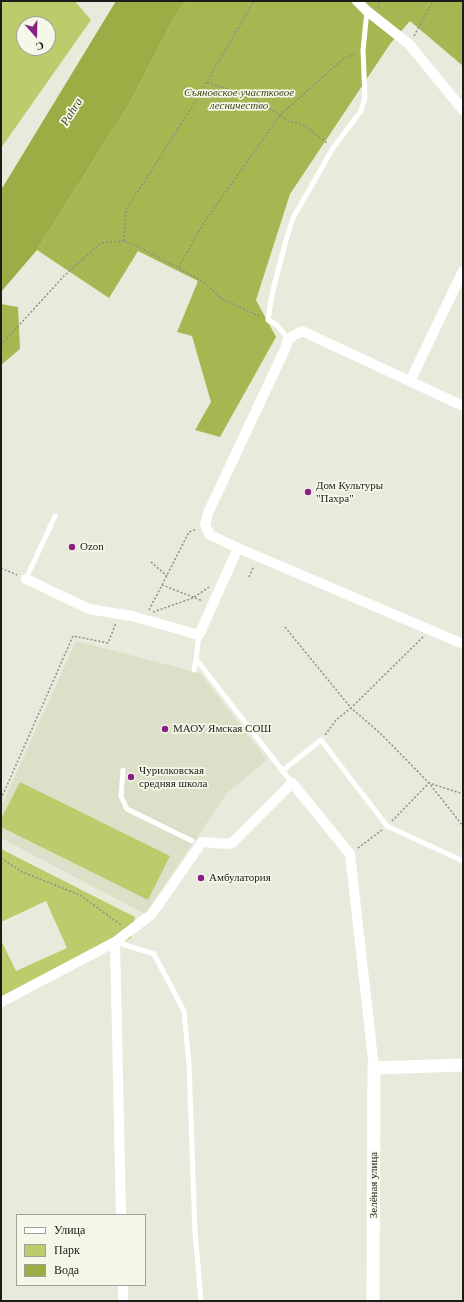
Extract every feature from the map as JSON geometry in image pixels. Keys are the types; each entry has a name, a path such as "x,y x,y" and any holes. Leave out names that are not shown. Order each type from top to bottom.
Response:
{"street":[{"path":"357,1 367,11 409,44 463,110"},
{"path":"410,381 463,271"},
{"path":"463,406 302,331 288,339 286,347 208,512 205,525 210,536 463,644"},
{"path":"26,579 89,609 120,614 199,635 238,548"},
{"path":"1,1002 116,942 152,914 202,842 232,843 292,784 350,854 374,1068 463,1065"},
{"path":"116,942 121,1214"},
{"name":"Зелёная улица","path":"373,1301 374,1068"},
{"path":"123,1286 123,1301"}],"lane":[{"path":"288,339 277,326 268,320 274,287 293,218 333,148 361,112 364,98 363,50 367,11"},
{"path":"26,579 55,516"},
{"path":"194,670 199,635"},
{"path":"196,659 292,784"},
{"path":"282,771 321,740 388,826 463,861"},
{"path":"123,770 121,796 127,809 192,841"},
{"path":"116,942 154,954 184,1011 189,1064 196,1232 201,1301"}],"path":[{"path":"124,241 126,210 157,164 207,83 254,1"},
{"path":"409,44 423,22 433,1"},
{"path":"178,268 206,218 280,115 343,59 363,50"},
{"path":"207,83 246,94 288,121 302,124 323,138 333,148"},
{"path":"1,345 64,276 101,242 124,241 205,283 222,299 268,320"},
{"path":"205,525 189,532 148,613 193,598 224,577"},
{"path":"249,576 258,557"},
{"path":"151,562 167,576"},
{"path":"1,568 26,579"},
{"path":"162,585 212,604"},
{"path":"1,799 73,636 108,643 120,614"},
{"path":"285,627 351,708 380,733 429,783 463,826"},
{"path":"321,740 336,720 351,708 430,630"},
{"path":"429,783 463,794"},
{"path":"350,854 388,826 429,783"},
{"path":"1,858 22,872 80,895 125,928"}],"shaded area":[{"name":"Чурилковская средняя школа","path":"76,641 200,673 267,760 227,793 145,914 1,838 1,807"}],"green space":[{"path":"1,1 75,1 91,20 1,148"},
{"name":"Съяновское участковое лесничество","path":"186,1 463,1 463,66 410,21 390,44 290,194 256,300 276,337 220,437 195,430 211,402 192,336 177,332 198,281 138,251 109,298 37,250 131,101 174,18"},
{"path":"1,304 18,307 20,349 1,365"},
{"path":"20,782 170,856 148,900 1,827 1,819"},
{"path":"1,849 135,917 131,938 1,1003 1,940 16,971 67,948 46,901 1,922"}],"water":[{"name":"Pahra","path":"116,1 186,1 174,18 131,101 37,250 1,292 1,190"}],"place":[{"name":"Дом Культуры \"Пахра\"","path":"308,492"},
{"name":"Ozon","path":"72,547"},
{"name":"МАОУ Ямская СОШ","path":"165,729"},
{"name":"Чурилковская средняя школа","path":"131,777"},
{"name":"Амбулатория","path":"201,878"}]}
